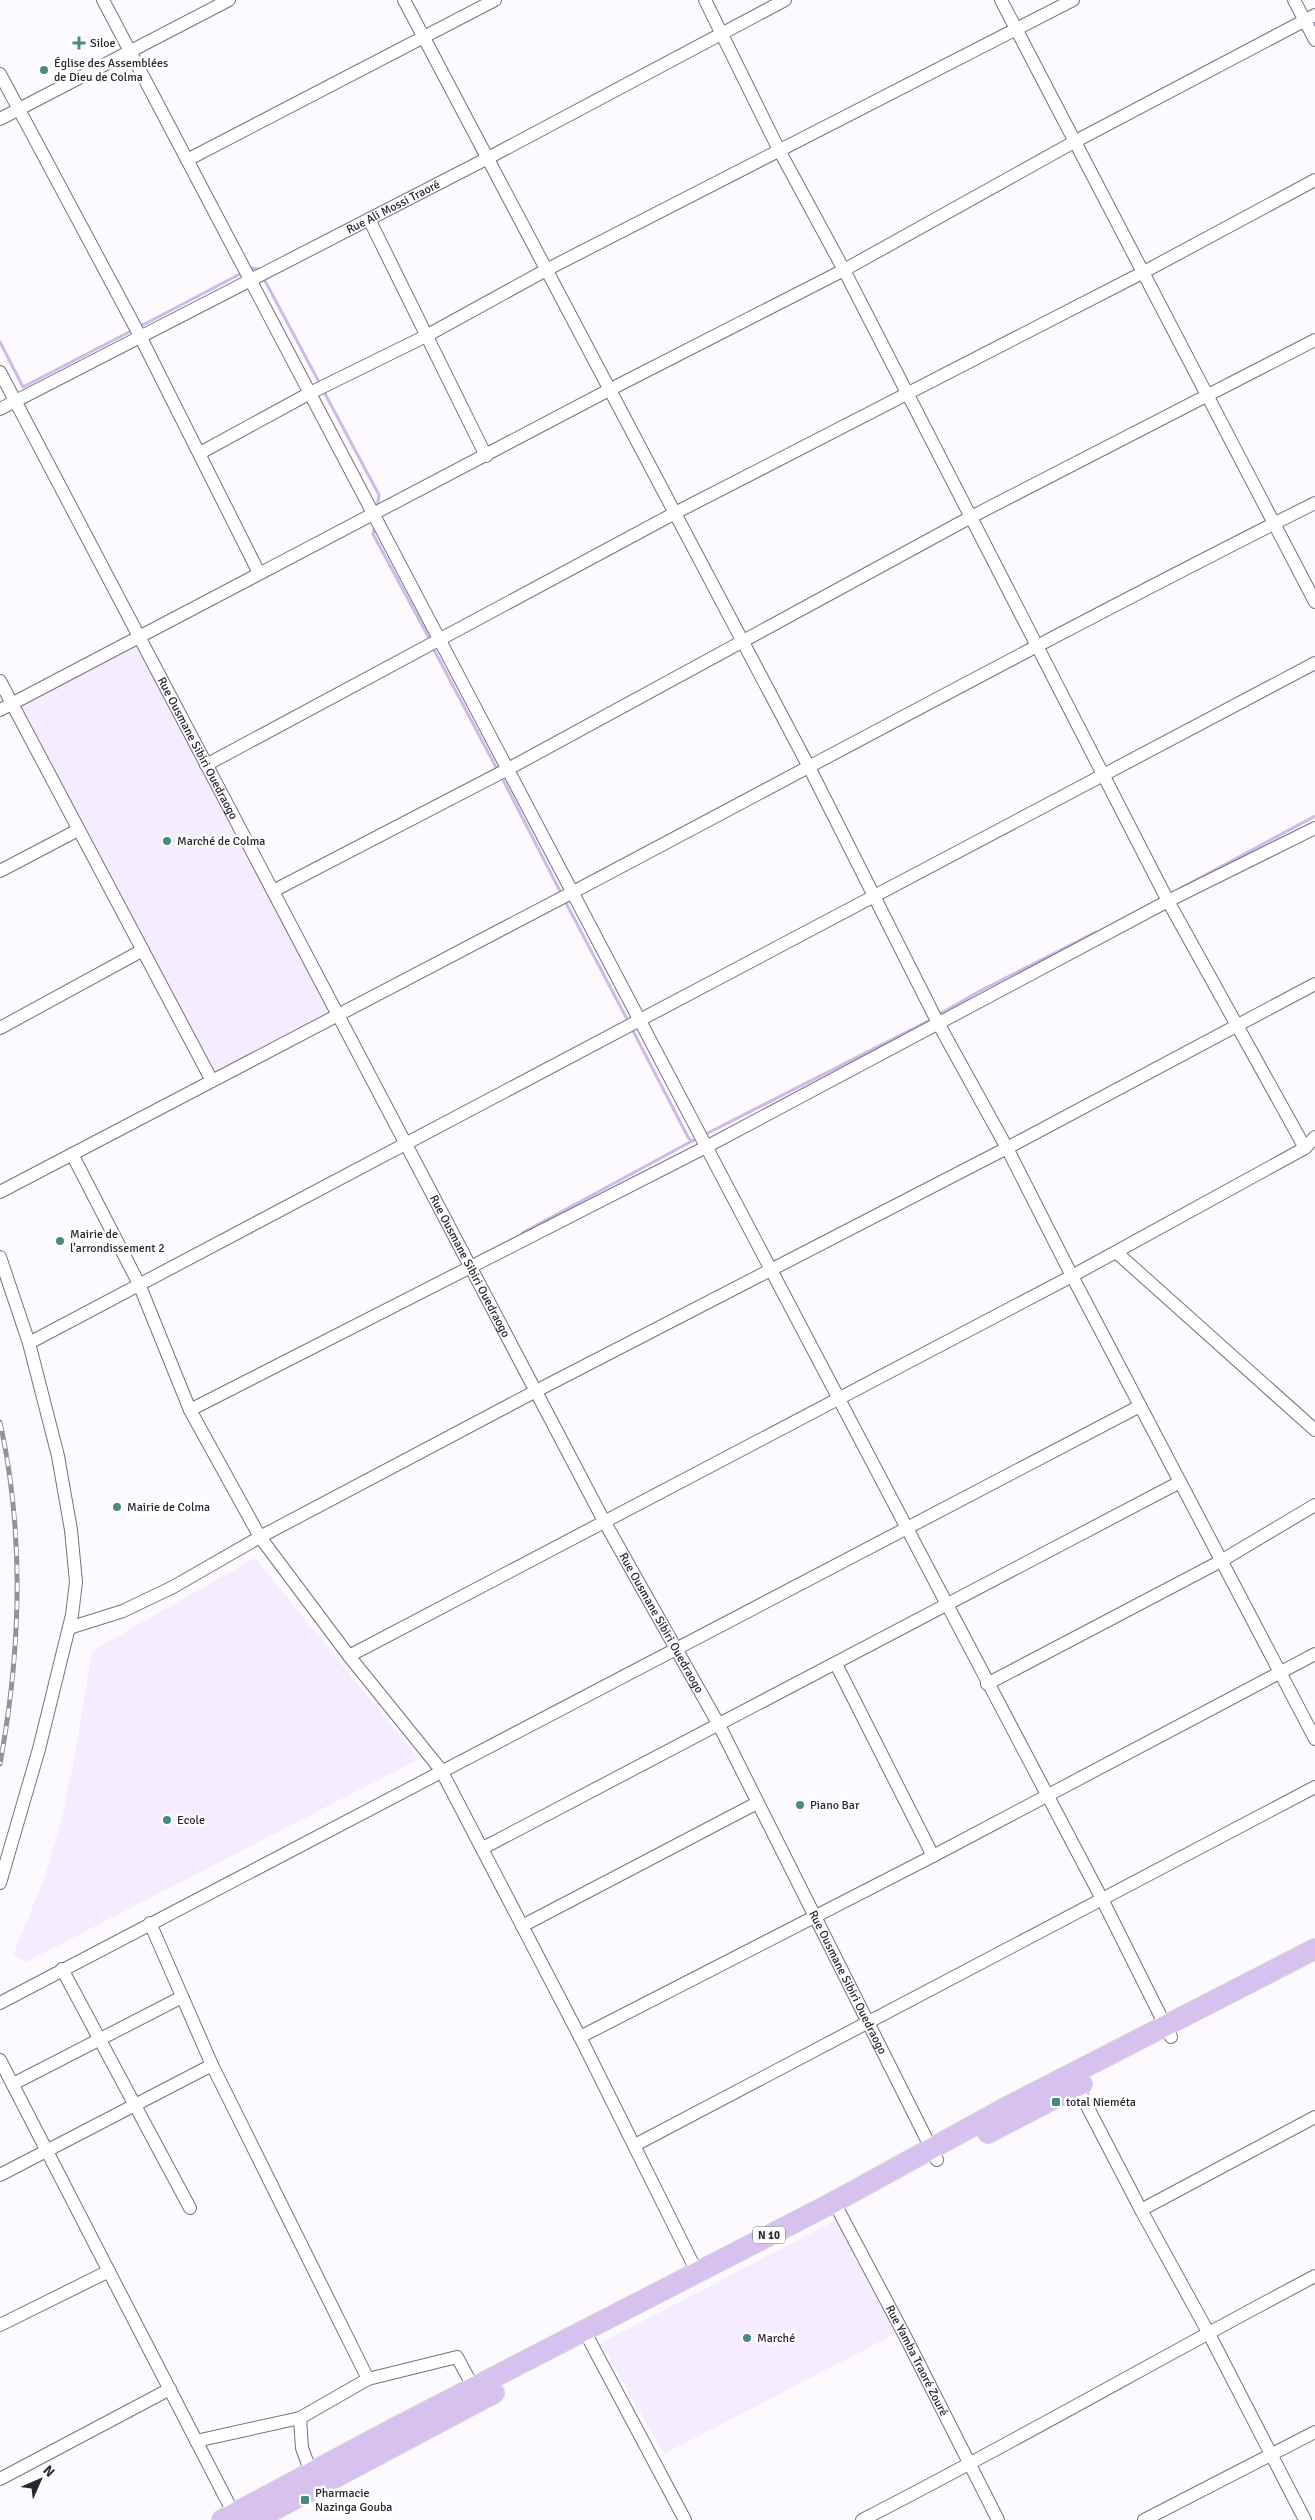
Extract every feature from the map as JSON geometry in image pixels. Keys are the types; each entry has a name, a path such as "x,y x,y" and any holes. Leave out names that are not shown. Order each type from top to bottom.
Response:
{"main road":[{"name":"N 10","path":"231,2518 314,2480 1314,1956"},
{"name":"N 10","path":"588,2337 697,2272 837,2207"},
{"name":"N 10","path":"255,2520 314,2480"}],"street":[{"path":"103,0 640,1020 837,1400 1047,1794 1169,2031"},
{"path":"0,120 229,0"},
{"path":"404,0 809,767 938,1023 1007,1148 1072,1276 1315,1739"},
{"path":"187,160 495,0"},
{"path":"705,0 723,33 779,150 844,270 1038,644 1168,901 1304,1148"},
{"name":"Rue Ali Mossi Traoré","path":"0,409 488,158 785,0"},
{"path":"1001,0 1206,397 1315,602"},
{"path":"200,453 310,393 426,336 546,270 1073,0"},
{"path":"1294,0 1310,17 1315,40"},
{"path":"0,710 609,390 844,270 1074,142 1310,17"},
{"path":"0,74 140,336 259,573"},
{"path":"206,764 440,641 675,513 1142,273 1315,180"},
{"path":"369,219 486,456"},
{"path":"273,891 508,770 743,644 971,517 1315,340"},
{"name":"Rue Ousmane Sibiri Ouedraogo","path":"0,372 273,891 340,1014 470,1267 604,1520 719,1725 935,2155"},
{"path":"0,1192 211,1079 340,1014 809,767 1038,644 1315,503"},
{"path":"29,1343 1315,663"},
{"path":"0,680 211,1079"},
{"path":"190,1410 706,1147 1168,901 1315,828"},
{"path":"0,871 78,830"},
{"path":"0,1028 143,950"},
{"path":"69,1628 123,1611 173,1587 260,1537 536,1391 1007,1148 1315,984"},
{"path":"349,1656 604,1520 1072,1276 1304,1148 1315,1137"},
{"path":"72,1154 139,1284 190,1410 260,1537 349,1656 441,1770 580,2037 697,2272"},
{"path":"1116,1252 1315,1430"},
{"path":"0,1257 29,1343 58,1456 71,1530 76,1582 69,1628 39,1749 0,1883"},
{"path":"0,2003 441,1770 1140,1406"},
{"path":"483,1848 1180,1482"},
{"path":"987,1684 1221,1561 1315,1505"},
{"path":"580,2037 933,1856 1047,1794 1315,1654"},
{"path":"836,1664 933,1856"},
{"path":"635,2145 1315,1787"},
{"path":"522,1926 757,1803"},
{"path":"150,1923 212,2065 368,2379"},
{"path":"62,1969 190,2208"},
{"path":"12,2084 182,1997"},
{"path":"0,2060 170,2389 231,2518"},
{"path":"0,2175 212,2065"},
{"path":"1074,2081 1140,2210 1208,2332 1305,2520"},
{"path":"1140,2210 1315,2117"},
{"name":"Rue Yamba Traoré Zouré","path":"837,2207 998,2520"},
{"path":"0,2325 109,2271"},
{"path":"862,2520 969,2465 1208,2332 1315,2276"},
{"path":"588,2337 685,2520"},
{"path":"196,2441 300,2418 368,2379 457,2357 478,2394"},
{"path":"0,2478 170,2389"},
{"path":"300,2418 302,2448 314,2480"},
{"path":"1144,2520 1315,2432"}],"shaded area":[{"path":"140,638 339,1014 211,1079 13,704"},
{"path":"255,1558 419,1759 26,1962 13,1955 45,1876 60,1825 73,1766 92,1651"},
{"path":"836,2220 895,2334 664,2454 601,2343"}],"waterway":[{"path":"249,268 259,269 260,271"},
{"path":"139,327 242,273"},
{"path":"263,277 320,384"},
{"path":"0,342 23,387 133,330"},
{"path":"323,390 379,495 377,507"},
{"path":"375,525 373,534 430,640"},
{"path":"432,646 498,771"},
{"path":"501,776 562,895"},
{"path":"1181,888 1315,816"},
{"path":"565,901 628,1021"},
{"path":"938,1015 978,992 1096,932"},
{"path":"704,1135 932,1019"},
{"path":"631,1027 689,1139 693,1141"},
{"path":"522,1233 694,1140"}],"railway":[{"path":"0,1422 14,1507 17,1550 16,1636 7,1721 0,1764"}],"place":[{"name":"Siloe","path":"79,43"},
{"name":"Église des Assemblées de Dieu de Colma","path":"44,70"},
{"name":"Marché de Colma","path":"167,841"},
{"name":"Mairie de l'arrondissement 2","path":"60,1241"},
{"name":"Mairie de Colma","path":"117,1507"},
{"name":"Piano Bar","path":"800,1805"},
{"name":"Ecole","path":"167,1820"},
{"name":"total Nieméta","path":"1056,2102"},
{"name":"Marché","path":"747,2338"},
{"name":"Pharmacie Nazinga Gouba","path":"305,2500"}]}
